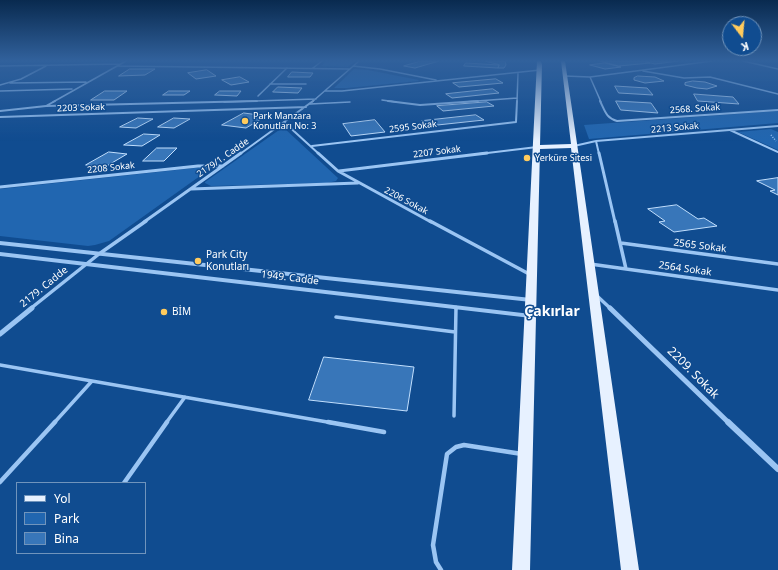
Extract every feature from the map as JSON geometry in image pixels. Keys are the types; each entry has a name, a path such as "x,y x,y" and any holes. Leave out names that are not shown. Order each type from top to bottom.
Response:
{"main road":[{"path":"521,570 539,88"},
{"path":"566,88 630,570"},
{"path":"537,147 574,146"}],"street":[{"name":"2179/1. Cadde","path":"99,254 285,123 329,88"},
{"path":"325,91 376,88"},
{"path":"382,100 420,105 517,98 517,88"},
{"name":"2568. Sokak","path":"595,88 607,116 613,120 627,121 778,110"},
{"path":"752,88 778,94"},
{"path":"0,91 75,89"},
{"path":"46,106 75,89"},
{"name":"2595 Sokak","path":"312,146 516,122 517,98"},
{"name":"2203 Sokak","path":"0,111 46,106 316,99"},
{"path":"181,111 184,103"},
{"name":"2203 Sokak","path":"0,117 306,107"},
{"name":"2206 Sokak","path":"285,123 338,171 532,275"},
{"path":"770,126 778,130"},
{"name":"2213 Sokak","path":"574,146 596,141 778,126"},
{"path":"729,130 778,152"},
{"path":"596,141 626,269"},
{"name":"2207 Sokak","path":"338,171 537,147"},
{"name":"2208 Sokak","path":"0,187 203,165 223,166"},
{"path":"191,189 359,183"},
{"name":"1949. Cadde","path":"0,243 531,300"},
{"name":"2565 Sokak","path":"621,243 778,264"},
{"name":"1949. Cadde","path":"0,254 531,316"},
{"name":"2179. Cadde","path":"0,334 99,254"},
{"name":"2564 Sokak","path":"590,264 778,290"},
{"name":"2209. Sokak","path":"594,293 662,357 758,452 778,469"}],"lane":[{"path":"258,96 266,88"},
{"path":"310,104 350,102"},
{"path":"454,416 456,307"},
{"path":"336,317 455,332"},
{"path":"0,365 384,432"},
{"path":"0,482 92,381"},
{"path":"125,482 185,397"},
{"path":"442,570 436,562 433,545 447,454 456,447 464,445 525,454"}],"green space":[{"path":"778,111 778,123 589,139 584,125"},
{"path":"284,128 338,178 336,181 327,183 211,186 205,183 205,182"},
{"path":"771,129 778,132 778,150 738,132"},
{"path":"204,167 208,168 207,171 109,241 88,246 0,236 0,189"}],"building":[{"path":"277,88 302,88 298,93 273,92"},
{"path":"616,88 641,88 647,88 653,95 619,93"},
{"path":"695,88 712,88 707,89"},
{"path":"493,89 499,93 452,98 446,94"},
{"path":"105,91 127,91 114,100 91,100"},
{"path":"169,91 190,91 184,95 163,95"},
{"path":"220,91 241,91 237,96 215,95"},
{"path":"694,94 733,97 739,104 698,101"},
{"path":"616,101 651,103 658,113 621,110"},
{"path":"487,102 494,106 443,111 437,106"},
{"name":"Park Manzara Konutları No: 3","path":"244,113 266,116 246,128 222,125"},
{"path":"476,115 484,120 428,126 422,121"},
{"path":"138,118 153,119 136,128 120,127"},
{"path":"174,118 190,119 174,128 158,127"},
{"path":"375,120 385,132 351,136 343,124"},
{"path":"144,134 160,135 142,146 124,145"},
{"path":"157,148 177,148 164,161 143,161"},
{"path":"109,152 127,154 105,167 86,165"},
{"path":"778,178 778,195 770,191 775,190 757,181"},
{"path":"677,205 698,219 704,218 717,226 674,232 659,222 665,221 648,209"},
{"path":"324,357 414,367 407,411 309,400"}],"place":[{"name":"Park Manzara Konutları No: 3","path":"245,121"},
{"name":"Yerküre Sitesi","path":"527,158"},
{"name":"Park City Konutları","path":"198,261"},
{"name":"BİM","path":"164,312"}],"district":[{"name":"Çakırlar","path":"552,312"}]}
